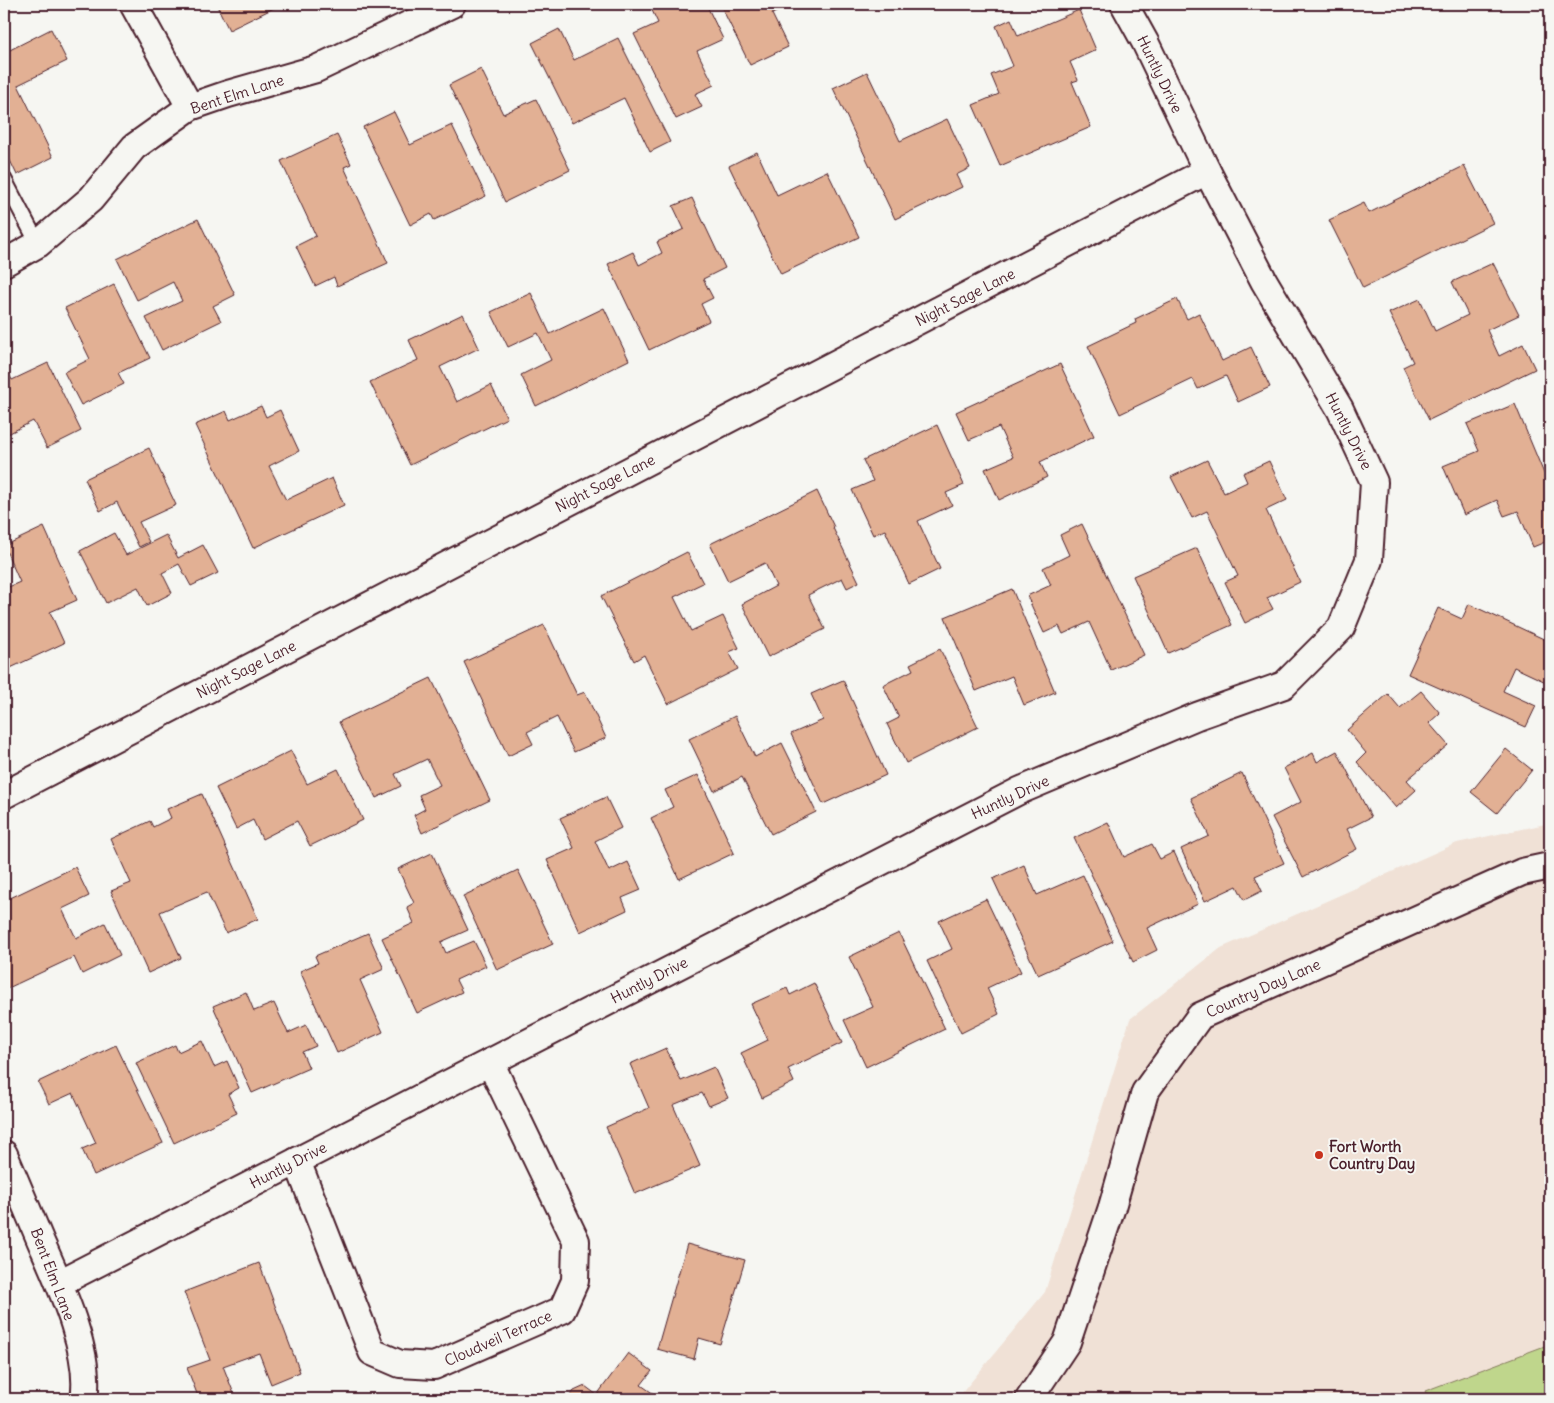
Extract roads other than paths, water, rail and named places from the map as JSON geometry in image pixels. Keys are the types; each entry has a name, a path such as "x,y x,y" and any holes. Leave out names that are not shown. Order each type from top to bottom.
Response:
{"street":[{"path":"133,4 190,107"},
{"name":"Bent Elm Lane","path":"4,263 38,244 91,199 134,146 190,107 316,69 452,4"},
{"name":"Huntly Drive","path":"59,1283 1019,791 1197,716 1284,685 1341,628 1369,560 1374,482 1340,409 1264,281 1207,172 1124,4"},
{"name":"Night Sage Lane","path":"4,795 1207,172"},
{"name":"Country Day Lane","path":"1029,1399 1067,1342 1112,1207 1145,1092 1200,1016 1522,872 1550,866"},
{"name":"Cloudveil Terrace","path":"297,1161 372,1352 400,1364 434,1366 562,1310 575,1281 576,1242 490,1062"},
{"name":"Bent Elm Lane","path":"4,1154 59,1283 81,1348 86,1389 84,1399"}],"lane":[{"path":"4,180 38,244"}],"place":[{"name":"Fort Worth Country Day","path":"1319,1155"}]}
